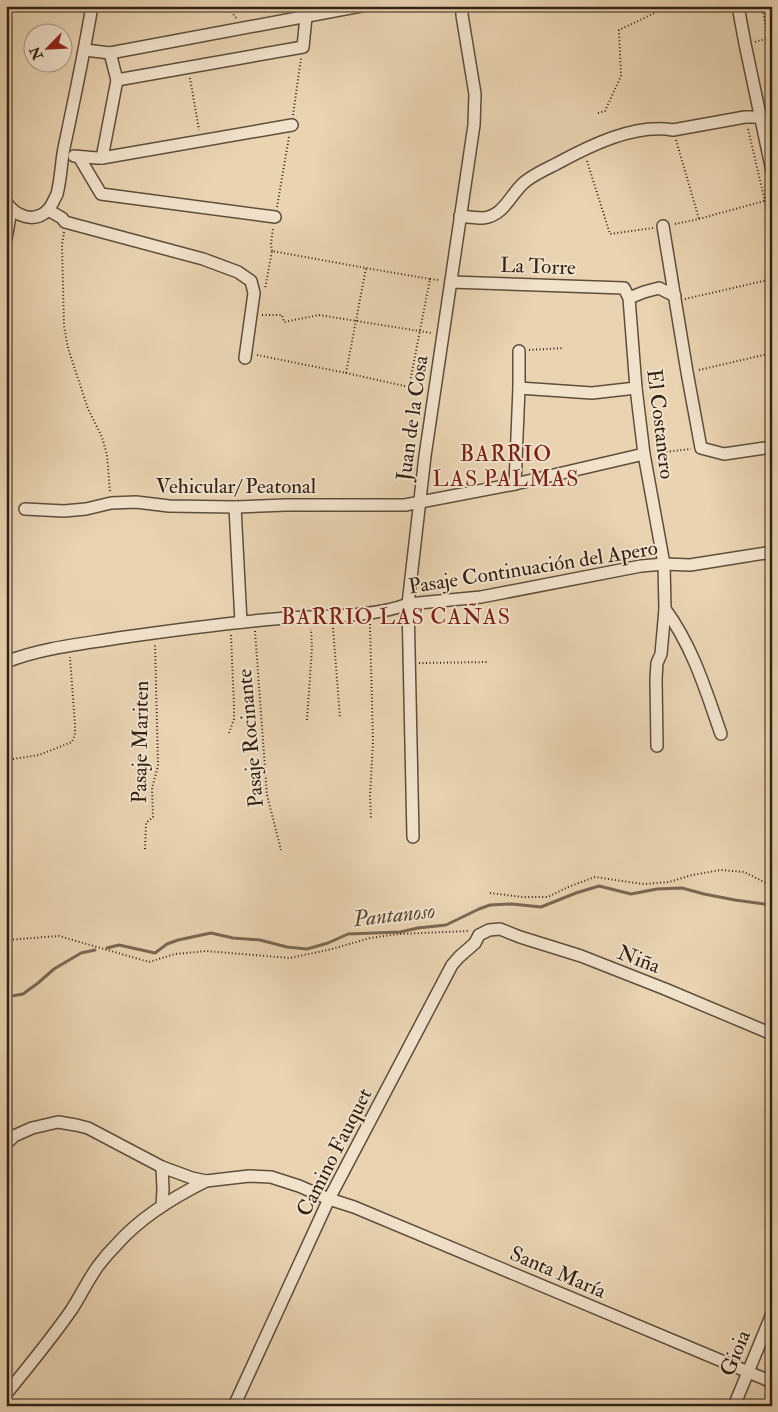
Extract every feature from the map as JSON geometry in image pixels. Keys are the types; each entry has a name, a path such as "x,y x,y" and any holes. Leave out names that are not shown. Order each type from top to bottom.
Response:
{"street":[{"path":"9,206 22,217 40,216 48,210 57,194 63,152 85,50 92,6"},
{"path":"85,50 110,52 240,28 305,12 361,6"},
{"name":"Juan de la Cosa","path":"413,837 408,604 425,456 474,125 475,94 462,6"},
{"path":"738,6 744,44 772,171"},
{"path":"117,80 303,47 305,12"},
{"path":"102,158 117,80 110,52"},
{"path":"460,216 482,218 497,213 524,182 533,176 584,149 607,140 639,132 673,130 746,117 760,117"},
{"path":"63,152 79,157 102,158 292,125"},
{"path":"79,157 101,194 275,217"},
{"path":"6,239 9,206"},
{"path":"48,210 62,218 65,222 203,259 238,272 251,281 254,293 249,356"},
{"path":"663,226 687,372 702,448 724,454 772,447"},
{"path":"659,288 670,264"},
{"name":"La Torre","path":"451,282 627,293"},
{"path":"627,293 644,292 659,288 675,299"},
{"name":"El Costanero","path":"627,293 644,454 664,564"},
{"path":"515,484 519,351"},
{"path":"519,388 592,393 636,388"},
{"name":"Vehicular/ Peatonal","path":"25,509 64,511 86,509 111,503 136,502 169,506 235,507 405,505 515,484 644,454"},
{"path":"235,507 236,622"},
{"name":"Pasaje Continuación del Apero","path":"6,662 62,646 236,622 370,612 408,604 481,597 641,566 664,564 690,566 772,552"},
{"path":"657,746 657,663 661,654 665,609 664,564"},
{"path":"665,609 677,625 695,662 721,734"},
{"name":"Niña","path":"489,930 500,929 581,956 772,1034"},
{"name":"Camino Fauquet","path":"234,1406 329,1199 452,965 475,943 479,935 489,930"},
{"path":"6,1144 14,1136 32,1128 58,1122 88,1128 162,1167 206,1181"},
{"path":"162,1167 162,1206"},
{"name":"Santa María","path":"206,1181 249,1176 271,1177 299,1186 354,1207 772,1382"},
{"path":"6,1394 44,1348 109,1252 135,1226 162,1206 206,1181"},
{"name":"Gioia","path":"734,1406 772,1314"}],"path":[{"path":"226,6 236,17 240,28"},
{"path":"598,113 605,111 621,76 618,30 669,6"},
{"path":"762,6 772,58"},
{"path":"744,44 772,37"},
{"path":"188,68 201,140"},
{"path":"746,117 772,231"},
{"path":"673,130 699,220"},
{"path":"584,149 610,234 699,220 764,201"},
{"path":"265,291 272,251 271,244 275,217"},
{"path":"65,222 62,245 64,326 68,348 88,409 102,437 107,455 111,503"},
{"path":"249,356 346,373 410,387 430,280 272,251"},
{"path":"346,373 366,268"},
{"path":"675,299 772,279"},
{"path":"260,315 282,316 284,322 319,315 442,335"},
{"path":"519,351 564,348"},
{"path":"687,372 772,353"},
{"path":"644,454 702,448"},
{"path":"370,612 373,742 370,796 371,818"},
{"path":"306,720 312,648 311,616"},
{"path":"333,616 340,718"},
{"name":"Pasaje Rocinante","path":"255,621 268,795 280,850"},
{"path":"229,733 234,719 236,622"},
{"name":"Pasaje Mariten","path":"145,849 146,823 153,817 152,788 158,766 155,633"},
{"path":"6,760 40,755 72,742 75,735 72,664 68,650 62,646"},
{"path":"408,663 489,662"},
{"path":"490,893 522,897 548,897 568,887 595,878 643,884 668,882 692,875 721,870 744,872 772,886"},
{"path":"6,940 59,936 149,962 175,954 206,951 290,958 370,938 399,934 469,931"}],"waterway":[{"name":"Pantanoso","path":"107,948 119,945 155,953 167,944 178,940 211,933 307,949 328,943 348,934 400,932 446,925 490,905 512,904 541,907 599,886 631,894 657,889 682,888 735,900 772,905"},
{"name":"Pantanoso","path":"6,997 23,994 54,969 81,953 95,950"}],"district":[{"name":"BARRIO LAS PALMAS","path":"506,466"},
{"name":"BARRIO LAS CAÑAS","path":"396,616"}]}
